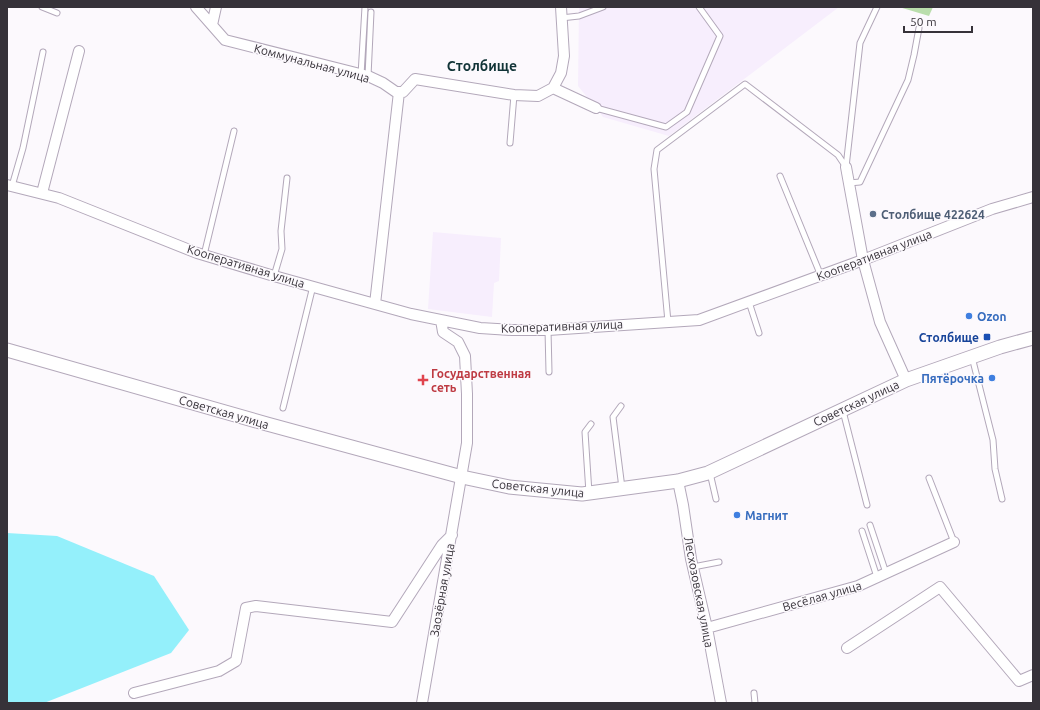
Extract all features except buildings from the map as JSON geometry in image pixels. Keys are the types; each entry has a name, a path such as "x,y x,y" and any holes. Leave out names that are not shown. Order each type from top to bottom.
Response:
{"street":[{"name":"Коммунальная улица","path":"196,7 225,40 364,75 384,83 396,92 399,92"},
{"path":"212,25 216,7"},
{"path":"374,304 399,92 403,92 415,80 514,95 538,96 553,88 561,73 564,56 561,7"},
{"path":"42,193 79,50"},
{"path":"553,88 596,108"},
{"path":"846,167 863,260 880,322 906,380"},
{"name":"Кооперативная улица","path":"9,185 59,198 204,255 274,276 411,314 480,328 512,330 548,330 699,320 821,276 992,209 1033,197"},
{"name":"Заозёрная улица","path":"422,703 467,443 465,356 458,342 443,332 441,320"},
{"name":"Советская улица","path":"7,350 259,422 462,477 509,487 582,494 681,480 705,473 906,380 1000,347 1033,338"},
{"name":"Лесхозовская улица","path":"681,480 683,505 697,566 721,703"},
{"path":"134,693 219,671 236,661 246,608 256,606 392,622 442,545 452,535"},
{"name":"Весёлая улица","path":"707,628 858,586 954,542"},
{"path":"846,648 940,587 1019,681 1033,675"}],"lane":[{"path":"42,7 57,13"},
{"path":"364,7 364,75"},
{"path":"561,18 579,16 603,7"},
{"path":"596,108 666,127 687,112 720,36 699,7"},
{"path":"846,167 860,44 877,7"},
{"path":"364,75 371,12"},
{"path":"849,183 860,182 908,80 919,28"},
{"path":"9,185 23,148 43,52"},
{"path":"668,322 654,169 657,150 745,84 838,155 846,167"},
{"path":"510,143 514,95"},
{"path":"204,255 234,131"},
{"path":"780,176 821,276"},
{"path":"274,276 282,249 281,231 287,178"},
{"path":"283,408 313,286"},
{"path":"749,302 759,333"},
{"path":"548,330 549,372"},
{"path":"972,357 993,440 995,469 1002,498"},
{"path":"621,406 613,417 622,489"},
{"path":"843,410 867,505"},
{"path":"588,493 585,432 591,424"},
{"path":"705,473 716,500"},
{"path":"929,478 954,542"},
{"path":"870,525 881,575"},
{"path":"862,531 881,575"},
{"path":"697,566 719,562"},
{"path":"754,693 755,703"}],"shaded area":[{"path":"579,7 839,7 669,136 603,117 578,86"},
{"path":"433,232 501,238 499,281 494,283 492,317 428,309"}],"green space":[{"path":"899,7 933,7 929,16"}],"water":[{"path":"7,533 57,536 154,576 189,630 171,653 44,703 7,703"}],"place":[{"name":"Столбище 422624","path":"873,214"},
{"name":"Ozon","path":"969,316"},
{"name":"Столбище","path":"987,337"},
{"name":"Пятёрочка","path":"992,378"},
{"name":"Государственная сеть","path":"423,380"},
{"name":"Магнит","path":"737,515"}],"district":[{"name":"Столбище","path":"482,66"}]}
